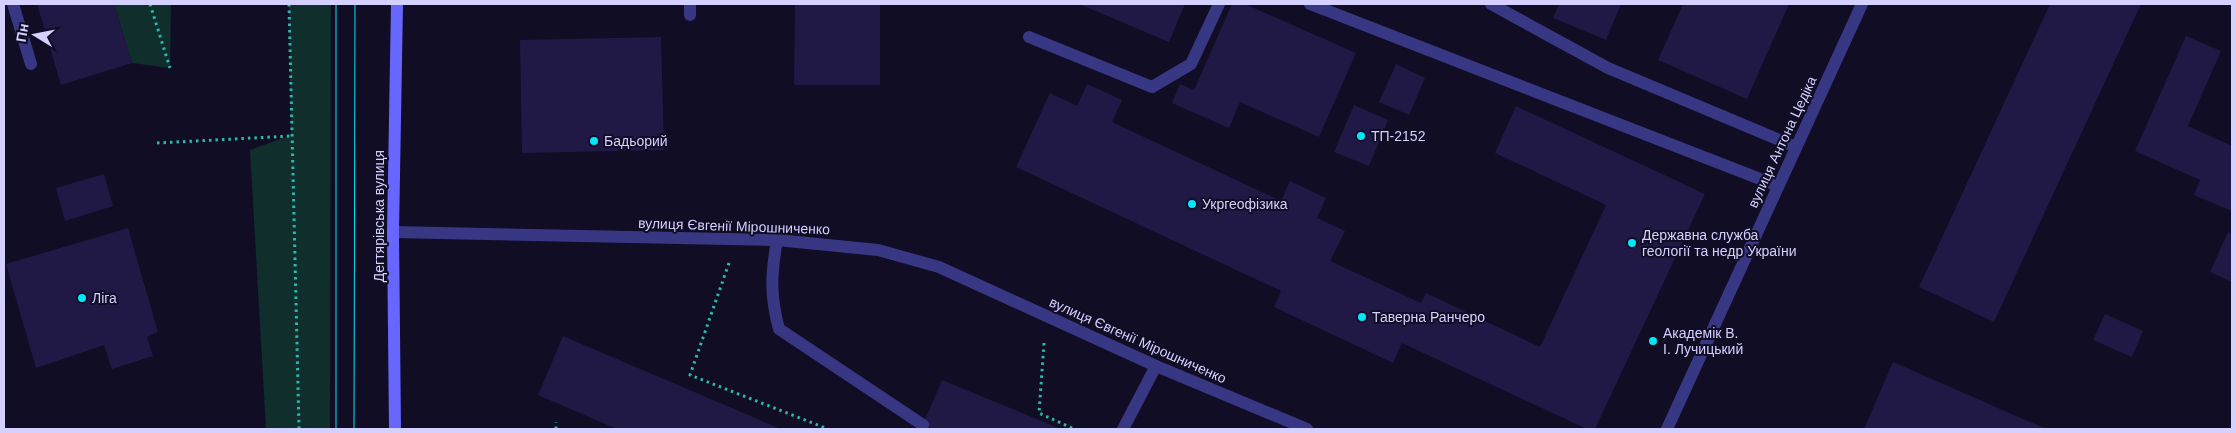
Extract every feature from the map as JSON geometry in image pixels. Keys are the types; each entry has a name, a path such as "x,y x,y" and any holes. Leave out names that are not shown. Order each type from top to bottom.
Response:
{"main road":[{"name":"Дегтярівська вулиця","path":"396,429 393,232 397,4"}],"street":[{"path":"13,4 31,64"},
{"path":"1029,37 1152,87 1191,64 1219,4"},
{"path":"1310,4 1778,186"},
{"path":"1492,4 1608,68 1796,147"},
{"name":"вулиця Антона Цедіка","path":"1667,429 1862,4"},
{"name":"вулиця Євгенії Мірошниченко","path":"393,232 777,240 878,250 939,267 1156,366 1306,429"},
{"path":"777,240 772,266 772,303 779,329 923,425"},
{"path":"1123,429 1156,366"}],"path":[{"path":"150,4 170,68"},
{"path":"289,4 299,429"},
{"path":"156,143 291,136"},
{"path":"729,262 690,375 828,429"},
{"path":"1044,343 1039,413 1074,429"},
{"path":"556,422 556,429"}],"green space":[{"path":"114,4 171,4 170,68 132,63"},
{"path":"289,4 331,4 330,429 266,429 250,150 291,135"}],"building":[{"path":"37,4 114,4 132,63 61,85"},
{"path":"795,4 880,4 880,85 794,85"},
{"path":"1079,4 1185,4 1169,42"},
{"path":"1232,4 1245,4 1356,53 1319,137 1240,102 1229,128 1172,103 1180,84 1194,90"},
{"path":"1559,4 1621,4 1606,40 1553,18"},
{"path":"1683,4 1789,4 1747,99 1658,60"},
{"path":"2050,4 2141,4 1994,322 1919,287"},
{"path":"2186,36 2221,51 2188,126 2232,146 2232,211 2194,195 2200,180 2135,151"},
{"path":"661,37 664,150 522,153 520,40"},
{"path":"1396,64 1425,78 1409,115 1379,102"},
{"path":"1087,84 1122,100 1112,122 1281,201 1290,181 1326,198 1317,218 1345,231 1330,261 1421,303 1426,293 1540,347 1606,205 1495,153 1516,106 1705,194 1595,429 1587,429 1402,343 1393,363 1274,307 1281,291 1016,167 1050,93 1077,106"},
{"name":"ТП-2152","path":"1354,105 1388,120 1369,166 1334,152"},
{"path":"104,174 113,206 65,221 56,188"},
{"name":"Ліга","path":"128,228 158,332 147,337 153,356 112,369 104,345 36,368 6,264"},
{"path":"2228,232 2232,234 2232,282 2210,272"},
{"path":"2105,314 2143,331 2132,357 2093,340"},
{"path":"563,336 781,429 617,429 538,395"},
{"path":"1893,362 2046,429 1864,429"},
{"path":"942,380 1061,429 921,429"}],"tram line":[{"path":"336,4 336,429"},
{"path":"354,429 355,4"}],"place":[{"name":"ТП-2152","path":"1361,136"},
{"name":"Бадьорий","path":"594,141"},
{"name":"Укргеофізика","path":"1192,204"},
{"name":"Державна служба геології та недр України","path":"1632,243"},
{"name":"Ліга","path":"82,298"},
{"name":"Таверна Ранчеро","path":"1362,317"},
{"name":"Академік В. І. Лучицький","path":"1653,341"}]}
